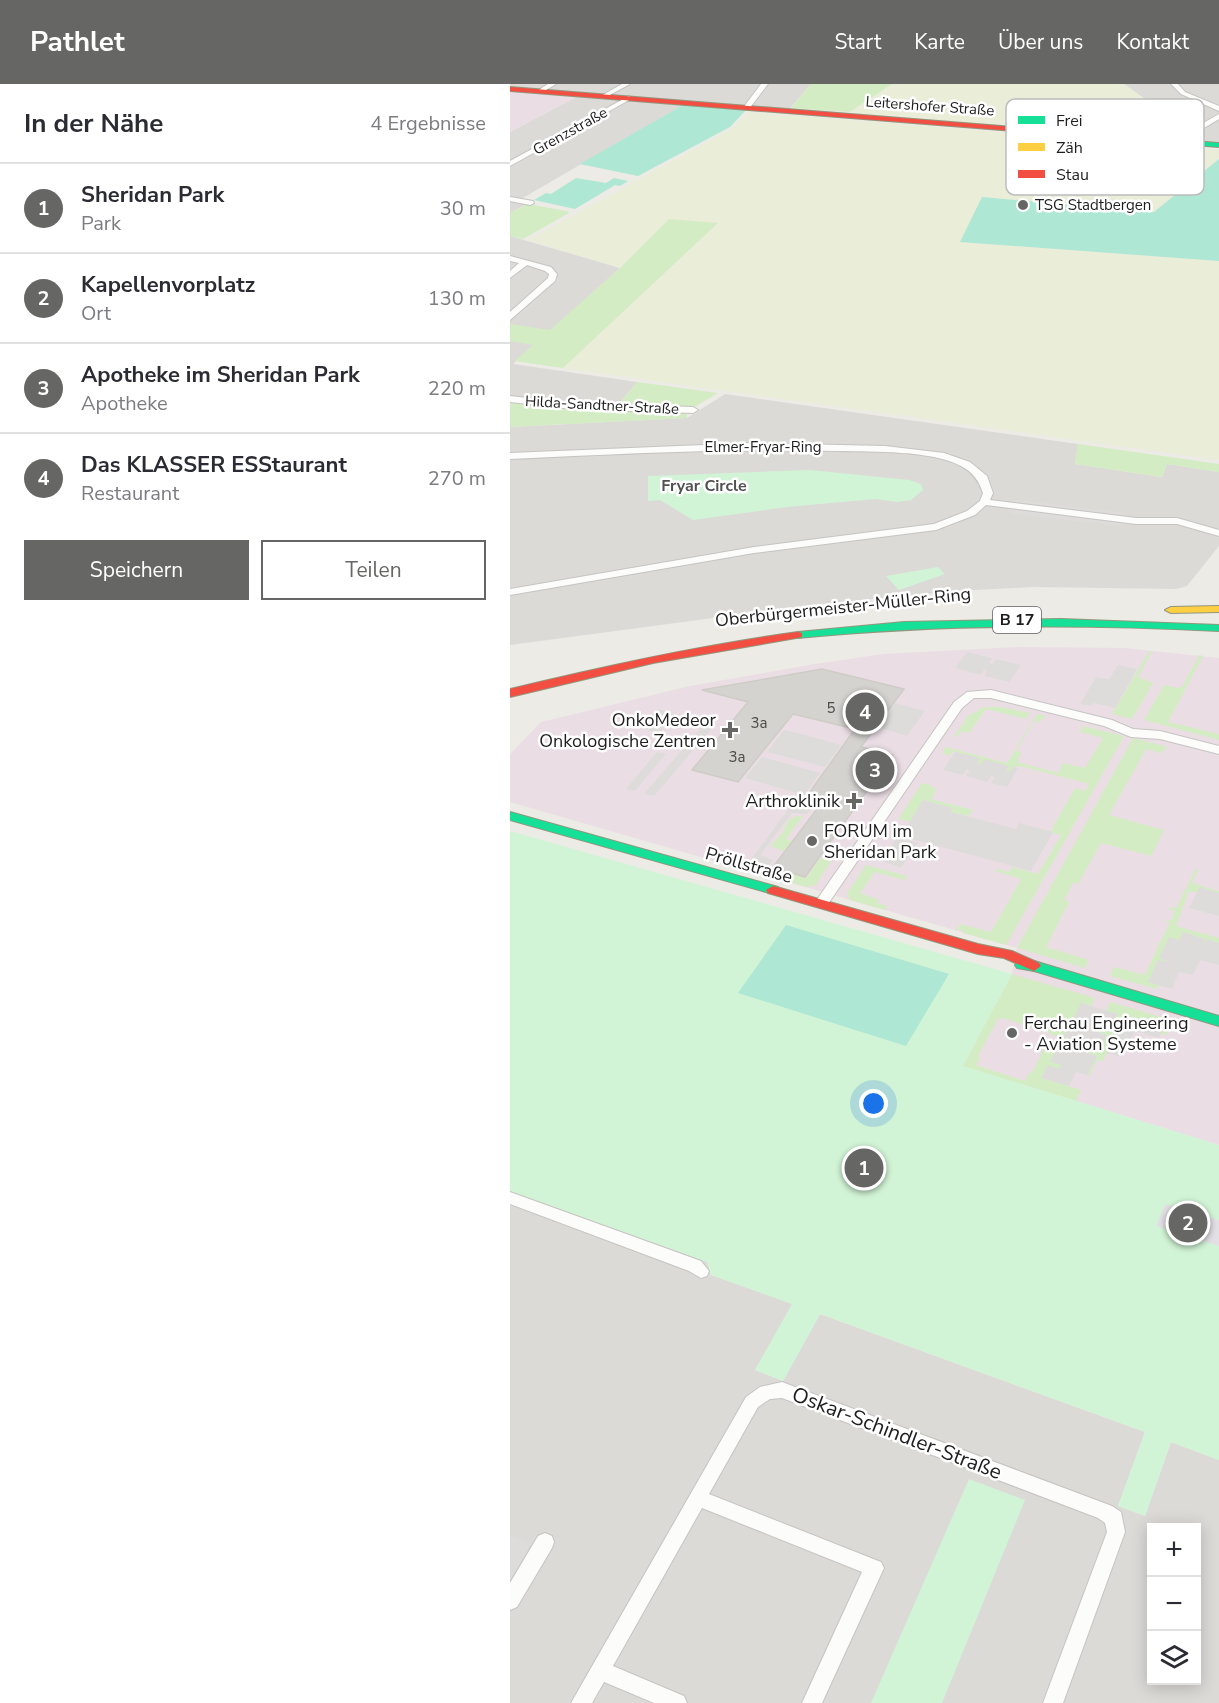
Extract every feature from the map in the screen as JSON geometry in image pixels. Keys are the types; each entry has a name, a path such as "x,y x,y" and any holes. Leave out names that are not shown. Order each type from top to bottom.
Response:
{"main road":[{"name":"Leitershofer Straße","path":"510,89 1006,128"},
{"name":"Leitershofer Straße","path":"1204,144 1219,145"},
{"name":"Oberbürgermeister-Müller-Ring","path":"510,682 659,648 811,625 909,615 996,611 1141,613 1210,618"},
{"name":"Oberbürgermeister-Müller-Ring","path":"510,693 602,670 682,654 842,631 953,622 1210,618"},
{"name":"Pröllstraße","path":"510,816 555,826 978,949 1016,955 1034,966 1219,1021"}],"street":[{"path":"539,92 553,84"},
{"path":"604,96 627,84"},
{"path":"747,108 765,84"},
{"path":"1174,84 1183,93 1196,99"},
{"name":"Grenzstraße","path":"510,164 629,98"},
{"path":"1204,102 1219,109"},
{"path":"1204,124 1219,116"},
{"path":"510,199 530,203"},
{"path":"510,258 548,269 553,276 514,310 510,317"},
{"path":"510,275 526,262"},
{"name":"Hilda-Sandtner-Straße","path":"510,399 572,406 693,410"},
{"name":"Elmer-Fryar-Ring","path":"510,456 751,446 850,447 904,451 944,456 974,469 986,484 988,493 984,502"},
{"path":"510,592 754,550 936,527 958,520 984,502 1136,521 1179,522 1219,533"},
{"path":"820,904 958,705 976,693 991,694 1108,723 1131,733 1160,735 1219,750"},
{"path":"510,1198 695,1266 701,1271"},
{"name":"Oskar-Schindler-Straße","path":"582,1703 752,1402 766,1392 782,1390 1105,1512 1114,1518 1116,1532 1053,1703"},
{"path":"698,1498 874,1569 812,1703"},
{"path":"510,1601 545,1542"},
{"path":"600,1670 677,1703"}],"shaded area":[{"path":"510,84 811,84 786,113 683,105 521,199 531,202 510,213 510,132 576,97 510,92"},
{"path":"1124,84 1219,84 1219,142 1204,141 1204,99 1145,99"},
{"path":"510,92 577,97 510,132"},
{"path":"510,236 620,268 513,364 637,382 617,406 510,397"},
{"path":"725,394 1078,444 1075,464 1162,477 1167,464 1219,472 1219,546 1187,586 1176,589 1034,587 958,591 819,604 510,645 510,427 687,418"},
{"path":"1018,500 1124,513 1130,518 1007,503"},
{"path":"1005,508 1129,523 1119,526 1013,514"},
{"path":"1017,647 1124,648 1219,658 1219,1145 962,1066 1012,974 1017,948 510,802 510,754 541,722 690,686 815,664 883,654"},
{"path":"967,652 992,658 989,663 992,664 996,659 1021,665 1009,682 985,676 987,670 980,675 955,668"},
{"path":"1118,665 1137,669 1115,708 1094,703 1091,706 1080,704 1096,677 1109,679"},
{"path":"895,703 925,711 907,736 877,727"},
{"path":"657,709 676,714 659,733 639,728"},
{"path":"706,722 715,725 654,796 644,794"},
{"path":"784,730 841,745 825,767 767,752"},
{"path":"657,752 666,754 635,791 626,789"},
{"path":"955,752 980,758 977,764 980,765 984,759 1009,766 1006,771 1009,772 1013,767 1018,768 1007,787 991,783 995,777 991,776 987,782 966,776 970,771 967,769 962,775 943,770"},
{"path":"762,757 820,773 804,795 745,778"},
{"path":"923,800 952,808 950,812 1016,829 1019,823 1053,832 1031,871 901,836"},
{"path":"793,803 812,807 807,814 792,813 760,855 773,860 768,867 750,861"},
{"path":"897,837 918,843 901,868 882,861"},
{"path":"1200,887 1219,893 1219,916 1189,908"},
{"path":"1183,932 1205,939 1202,946 1207,939 1219,943 1219,965 1200,960 1193,975 1179,972 1172,989 1148,982 1158,960 1169,962 1159,958 1169,937 1179,940"},
{"path":"1081,1003 1117,1014 1109,1031 1097,1028 1096,1031 1107,1035 1098,1052 1087,1049 1086,1053 1097,1056 1087,1075 1076,1072 1069,1086 1041,1078 1048,1065 1059,1069 1061,1065 1050,1061 1059,1045 1071,1047 1074,1040 1063,1037 1070,1024 1082,1027 1082,1024 1072,1021"},
{"path":"1124,1015 1164,1027 1159,1038 1135,1031 1122,1057 1106,1053"},
{"path":"510,1191 708,1262 711,1275 793,1304 755,1370 783,1381 820,1314 1145,1432 1118,1506 1145,1516 1171,1442 1219,1460 1219,1703 510,1703"},
{"path":"1165,1204 1219,1220 1219,1246 1156,1226"},
{"path":"510,1535 531,1543 510,1579"}],"green space":[{"path":"811,84 892,84 850,112 791,108"},
{"path":"892,84 1124,84 1145,99 1006,99 1006,125 850,113"},
{"path":"683,105 746,110 730,127 638,176 580,164"},
{"path":"749,112 1006,132 1006,195 1175,195 1154,212 982,197 961,242 1219,261 1219,460 563,368 718,223 669,219 620,268 528,240 733,128"},
{"path":"1204,149 1219,150 1219,159 1204,171"},
{"name":"TSG Stadtbergen","path":"1219,159 1219,261 960,242 982,197 1154,212 1175,195 1204,195 1204,171"},
{"path":"576,178 606,183 614,178 628,181 620,186 615,185 575,209 534,200 546,193 551,194"},
{"path":"528,204 569,213 523,239 510,236 510,213"},
{"path":"669,219 718,223 563,368 515,361 533,345 510,341 510,324 550,330 620,268"},
{"path":"637,382 718,393 693,408 617,406"},
{"path":"510,402 563,408 683,412 687,413 687,418 510,427"},
{"path":"1078,444 1219,464 1219,472 1167,464 1162,477 1075,464"},
{"path":"810,470 909,480 921,484 923,490 911,500 897,502 876,499 787,507 693,520 660,500 648,501 648,476"},
{"path":"938,567 945,574 899,590 886,576"},
{"path":"1149,651 1152,651 1138,677 1153,683 1132,719 1112,714"},
{"path":"1199,655 1203,656 1168,722 1219,734 1219,740 1144,720 1164,685 1182,687"},
{"path":"984,707 1002,707 1030,713 1026,719 986,709 969,733 961,731 957,737 954,736 968,716"},
{"path":"1037,714 1046,716 1039,722 1034,721 1016,751 1021,752 1017,762 1058,773 1063,763 1085,768 1103,738 1080,732 1083,726 1124,736 1006,945 963,933 958,929 955,931 960,924 991,932 1021,879 995,871 997,869 1009,872 1012,867 1038,874 1061,835 1050,832 1075,788 1085,791 1089,784 1020,766 1013,767 1010,773 1005,771 1009,766 976,764 979,758 953,751 949,756 942,753 946,747 1007,763"},
{"path":"1133,738 1168,747 1160,753 1146,749 1109,815 1164,830 1151,856 1101,843 1078,884 1073,883 1064,900 1069,902 1046,947 1089,960 1085,968 1017,948"},
{"path":"922,783 937,789 931,799 973,810 968,816 950,812 952,808 924,800 910,822 898,819"},
{"path":"803,816 786,839 792,841 784,851 770,846 783,832 788,820"},
{"path":"510,831 1012,974 963,1066 1219,1145 1219,1460 1171,1442 1145,1516 1118,1506 1145,1432 820,1314 783,1381 755,1370 792,1304 711,1275 707,1262 510,1191"},
{"path":"820,858 831,861 816,885 807,887 743,868 748,861 806,878"},
{"path":"866,865 907,876 904,880 875,872 860,893 879,900 877,903 887,906 885,910 850,900 847,893"},
{"path":"1195,869 1198,869 1192,883 1219,891 1219,893 1201,888 1198,893 1189,891 1176,926 1219,938 1219,943 1207,939 1204,947 1202,946 1205,939 1170,961 1148,981 1159,985 1157,989 1110,976 1114,967 1145,975 1159,944 1153,943 1160,943 1170,922 1164,920 1171,920 1175,911 1169,909 1170,907 1176,908 1184,892 1178,891 1185,891"},
{"path":"786,925 949,974 906,1046 738,993"},
{"path":"1012,974 1095,998 1091,1007 1081,1004 1072,1021 1083,1024 1082,1027 1070,1024 1064,1036 1074,1042 1049,1034 1049,1032 1002,1018 998,1019 978,1056 980,1058 976,1065 1025,1081 1029,1073 1032,1073 1048,1040 1071,1047 1060,1069 1042,1078 1081,1090 1076,1101 962,1066"},
{"path":"1110,1002 1173,1022 1165,1036 1161,1034 1164,1028 1124,1015 1103,1061 1097,1060 1089,1076 1087,1075 1097,1056 1085,1052 1106,1035 1095,1032 1097,1028 1109,1031 1117,1014 1106,1011"},
{"path":"969,1479 1025,1500 942,1703 871,1703"}],"building":[{"path":"822,669 904,689 861,747 893,755 805,877 773,867 820,805 804,800 855,729 793,714 738,782 692,770 748,702 702,690"}],"traffic: fast":[{"path":"1204,144 1219,145"},
{"path":"798,635 904,626 1008,622 1113,623 1219,628"},
{"path":"510,816 773,890"},
{"path":"1022,965 1034,966 1219,1021"}],"traffic: slow":[{"path":"1171,610 1219,609"}],"traffic: jam":[{"path":"510,89 1006,128"},
{"path":"510,693 653,660 798,635"},
{"path":"773,890 978,949 1007,954 1034,966"}],"place":[{"name":"TSG Stadtbergen","path":"1023,205"},
{"name":"Das KLASSER ESStaurant","path":"865,712"},
{"name":"OnkoMedeor Onkologische Zentren","path":"730,730"},
{"name":"Apotheke im Sheridan Park","path":"875,770"},
{"name":"Arthroklinik","path":"854,801"},
{"name":"FORUM im Sheridan Park","path":"812,841"},
{"name":"Ferchau Engineering - Aviation Systeme","path":"1012,1033"},
{"name":"Sheridan Park","path":"864,1168"},
{"name":"Kapellenvorplatz","path":"1188,1223"}],"district":[{"name":"Fryar Circle","path":"704,486"}]}
